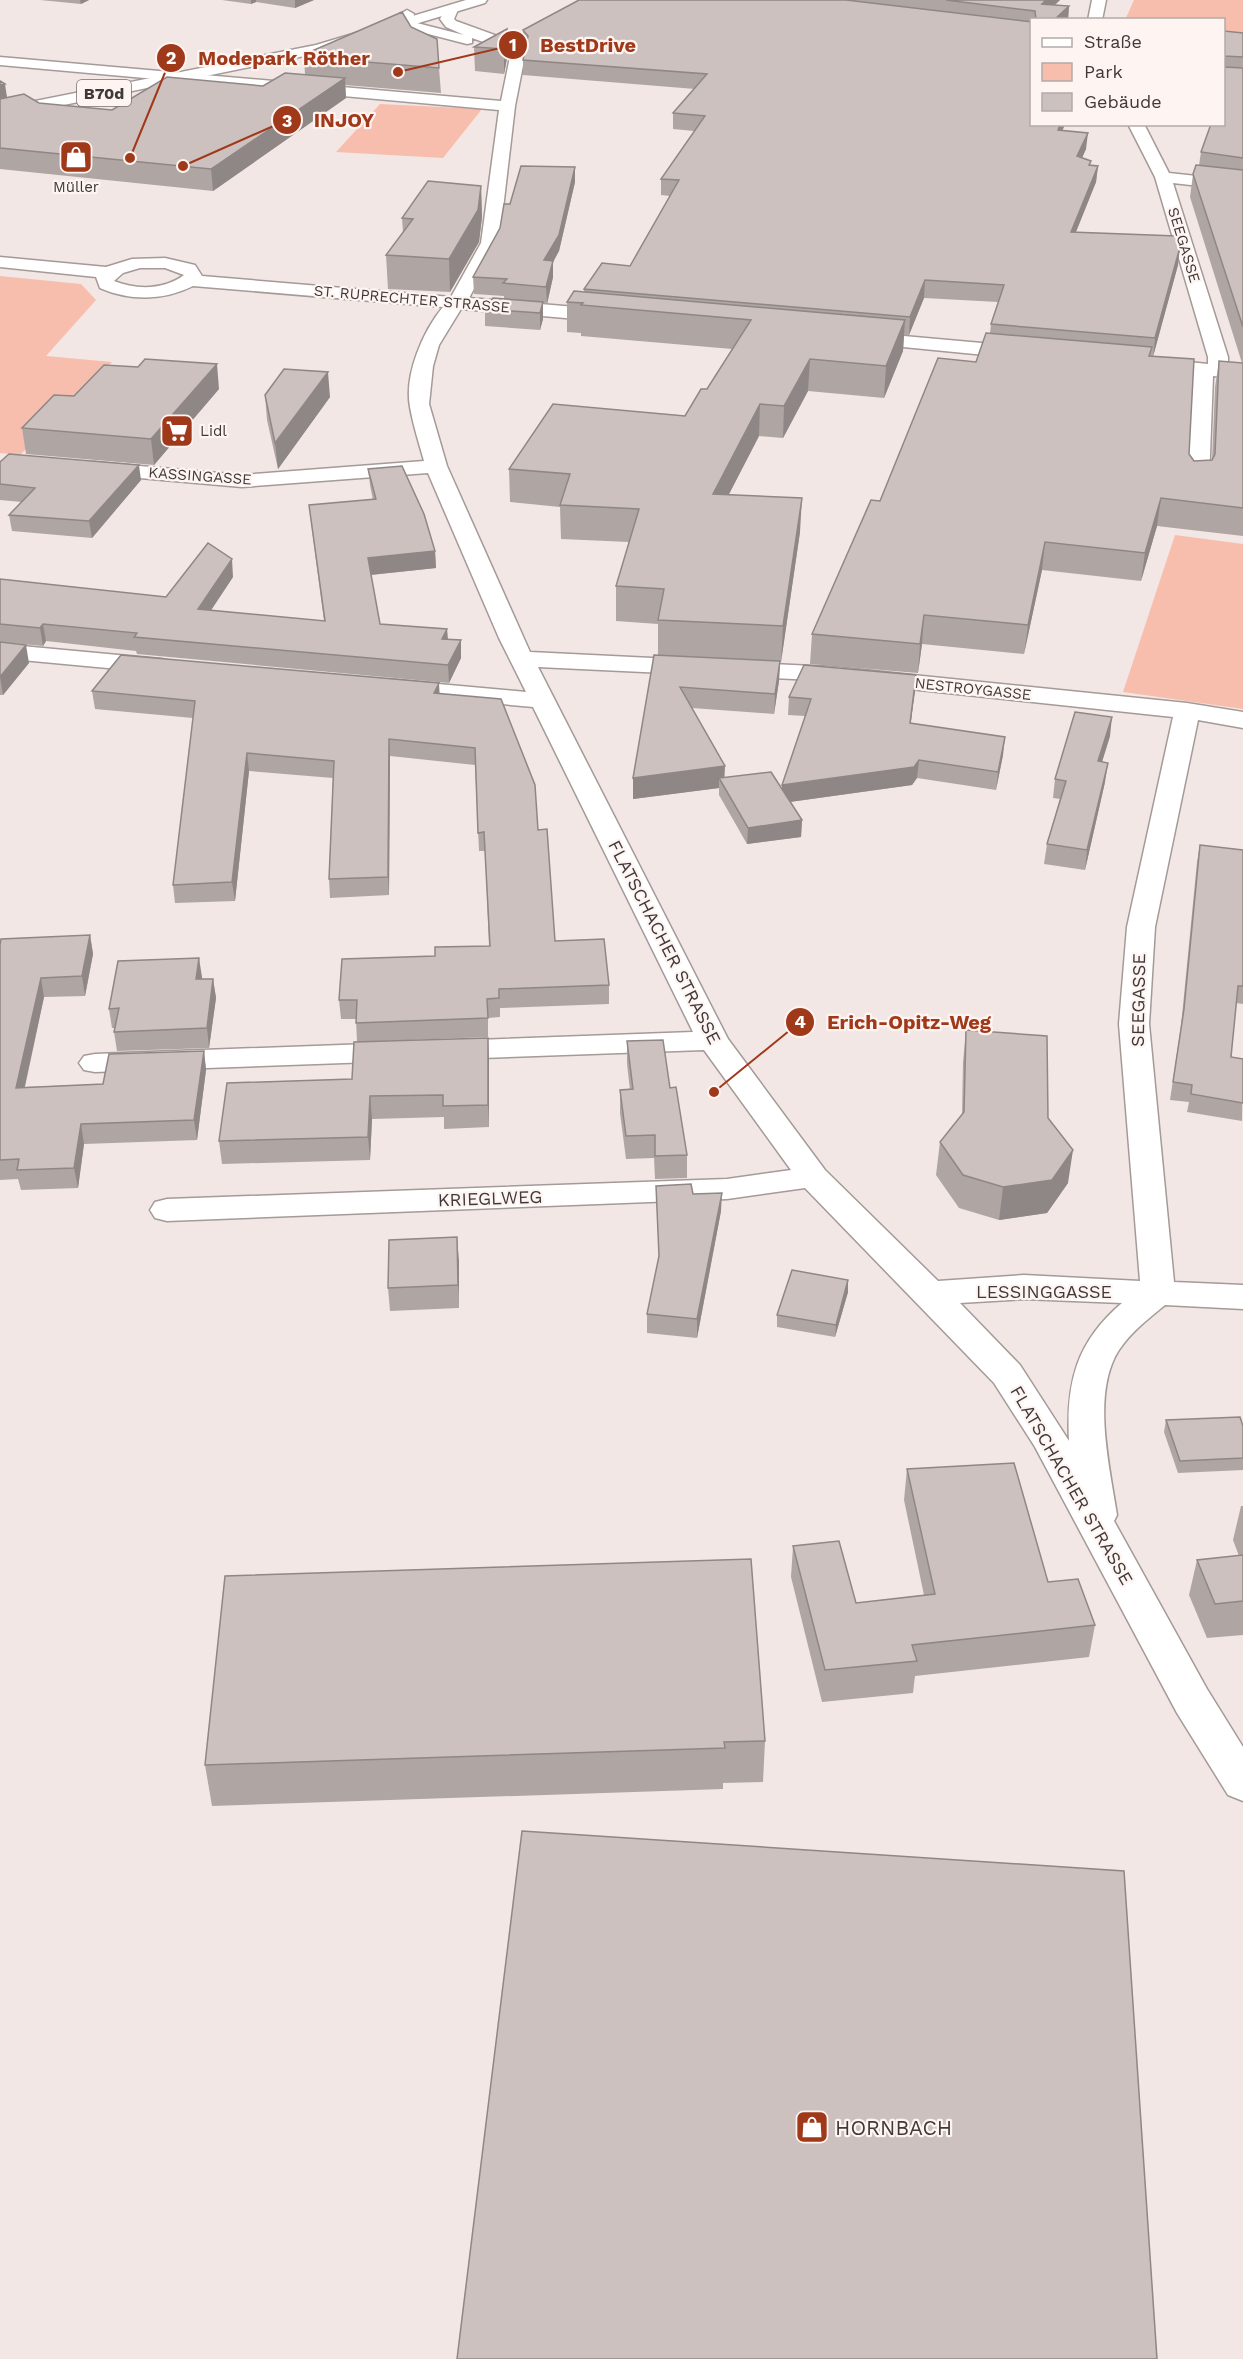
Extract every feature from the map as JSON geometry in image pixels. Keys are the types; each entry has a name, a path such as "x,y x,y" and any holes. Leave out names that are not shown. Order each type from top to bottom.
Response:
{"street":[{"name":"B70d","path":"0,112 319,50 450,5 480,0"},
{"path":"1095,18 1099,0"},
{"path":"407,19 481,45 515,61 519,50 513,46 447,22 450,5"},
{"path":"0,61 507,106"},
{"name":"FLATSCHACHER STRASSE","path":"515,61 507,106 490,243 466,290 429,345 423,366 419,404 436,466 522,659 713,1040 813,1178 930,1293 1007,1374 1051,1442 1192,1701 1243,1783"},
{"name":"SEEGASSE","path":"1137,126 1163,177 1218,357 1210,370 1198,481"},
{"path":"1163,177 1243,186"},
{"path":"0,262 108,273 132,264 165,263 189,269 192,275 190,280 165,290 132,292 106,284 104,279 108,273"},
{"name":"ST. RUPRECHTER STRASSE","path":"190,280 628,317"},
{"path":"838,336 1040,354"},
{"path":"1133,363 1243,373"},
{"name":"KASSINGASSE","path":"77,467 242,481 436,466"},
{"path":"0,651 190,669"},
{"name":"NESTROYGASSE","path":"522,659 834,674 1187,711 1243,720"},
{"path":"367,685 545,701"},
{"name":"SEEGASSE","path":"1158,1293 1134,1024 1141,927 1187,711"},
{"path":"94,1063 713,1040"},
{"name":"KRIEGLWEG","path":"167,1210 726,1189 813,1178"},
{"name":"LESSINGGASSE","path":"930,1293 1024,1287 1243,1297"},
{"name":"LESSINGGASSE","path":"1100,1529 1085,1398 1096,1356 1115,1329 1158,1293"}],"green space":[{"path":"1134,0 1243,0 1243,43 1225,42 1225,18 1126,18"},
{"path":"380,104 482,109 443,158 336,152"},
{"path":"0,276 81,284 96,300 46,356 112,362 20,455 0,453"},
{"path":"1175,535 1243,544 1243,709 1123,692"}],"building":[{"path":"579,0 846,0 1030,22 1030,126 1059,126 1058,130 1088,133 1077,156 1091,161 1089,165 1098,166 1071,232 1177,236 1180,247 1155,338 991,324 1004,285 925,280 910,317 584,289 602,263 630,266 679,180 661,179 705,116 673,113 707,74 523,60 528,36 523,30"},
{"path":"946,0 1046,0 1042,4 1069,6 1056,18 1036,18 1035,11"},
{"path":"402,12 411,27 437,39 439,68 304,57 308,54 305,54"},
{"path":"507,29 504,49 474,47"},
{"path":"1225,31 1243,33 1243,57 1225,56"},
{"path":"1225,67 1243,68 1243,158 1201,152 1210,126 1225,126"},
{"path":"285,73 345,78 211,169 0,148 0,99 24,94 39,103 112,110 167,77 263,86"},
{"path":"1196,165 1243,170 1243,327 1193,174"},
{"path":"521,166 575,167 559,235 544,260 553,261 546,287 503,283 507,279 473,277 500,228 504,204 510,204"},
{"path":"428,181 481,186 478,210 449,259 386,255 413,219 402,218"},
{"path":"574,291 905,320 886,366 810,359 784,406 760,404 713,494 802,498 783,626 658,620 664,589 616,586 639,509 560,505 570,474 509,469 553,404 685,416 701,389 707,389 751,320 567,302"},
{"path":"493,298 543,302 540,313 485,309"},
{"path":"986,333 1152,347 1149,356 1194,359 1189,454 1194,461 1212,460 1215,454 1219,361 1243,363 1243,508 1161,498 1145,553 1045,542 1028,625 924,615 920,644 812,634 871,500 880,501 938,358 976,362"},
{"path":"145,359 217,364 151,439 22,428 54,395 74,396 104,365 138,367"},
{"path":"284,369 328,372 275,443 265,395"},
{"path":"9,454 139,465 89,521 9,515 35,488 0,484 0,462"},
{"path":"402,466 424,514 435,551 368,558 380,624 447,629 442,639 461,640 448,665 134,637 137,633 43,624 40,628 0,624 0,579 166,597 208,543 232,559 198,609 325,621 309,505 376,499 368,469"},
{"path":"0,642 26,645 0,677"},
{"path":"121,655 439,683 434,693 501,699 535,785 538,830 547,829 555,941 604,939 609,985 499,989 499,998 487,999 488,1018 356,1023 357,1000 339,1000 342,959 435,956 435,947 490,946 484,832 478,833 475,748 389,739 388,877 329,879 334,761 247,753 232,882 173,885 195,701 92,691"},
{"path":"654,655 780,661 775,694 680,687 725,766 633,778"},
{"path":"804,665 916,675 910,723 1005,737 998,772 919,760 914,767 782,785 811,699 789,697"},
{"path":"1075,712 1112,717 1098,761 1108,763 1087,850 1047,844 1066,781 1055,779"},
{"path":"771,772 802,820 748,828 719,778"},
{"path":"1200,845 1243,850 1243,986 1238,986 1231,1057 1243,1059 1243,1103 1191,1094 1192,1085 1173,1082 1184,1009"},
{"path":"90,935 82,976 41,978 16,1088 103,1084 109,1054 204,1051 194,1120 81,1124 74,1168 17,1170 19,1159 0,1160 1,939"},
{"path":"199,958 196,979 213,979 207,1028 114,1032 119,1008 109,1009 118,961"},
{"path":"966,1030 1047,1036 1048,1118 1073,1150 1052,1180 1003,1187 963,1175 940,1142 964,1112"},
{"path":"488,1038 488,1105 443,1106 443,1095 370,1096 368,1137 219,1141 227,1083 352,1079 354,1042"},
{"path":"663,1040 670,1088 676,1087 687,1155 655,1156 655,1135 626,1136 620,1090 633,1089 627,1041"},
{"path":"691,1184 693,1194 722,1193 697,1319 647,1314 659,1256 656,1186"},
{"path":"457,1237 458,1285 388,1288 389,1240"},
{"path":"792,1270 848,1280 836,1325 777,1315"},
{"path":"1240,1417 1243,1426 1243,1458 1180,1461 1166,1420"},
{"path":"1014,1463 1048,1582 1078,1579 1095,1625 912,1645 917,1661 825,1670 793,1546 839,1541 856,1603 935,1594 907,1469"},
{"path":"1243,1555 1243,1601 1215,1604 1197,1560"},
{"path":"751,1559 765,1741 724,1742 725,1748 205,1765 225,1576"},
{"name":"HORNBACH","path":"522,1831 1124,1871 1157,2359 457,2359"}],"place":[{"name":"BestDrive","path":"398,72"},
{"name":"Müller","path":"76,157"},
{"name":"Modepark Röther","path":"130,158"},
{"name":"INJOY","path":"183,166"},
{"name":"Lidl","path":"177,431"},
{"name":"Erich-Opitz-Weg","path":"714,1092"},
{"name":"HORNBACH","path":"812,2127"}]}
